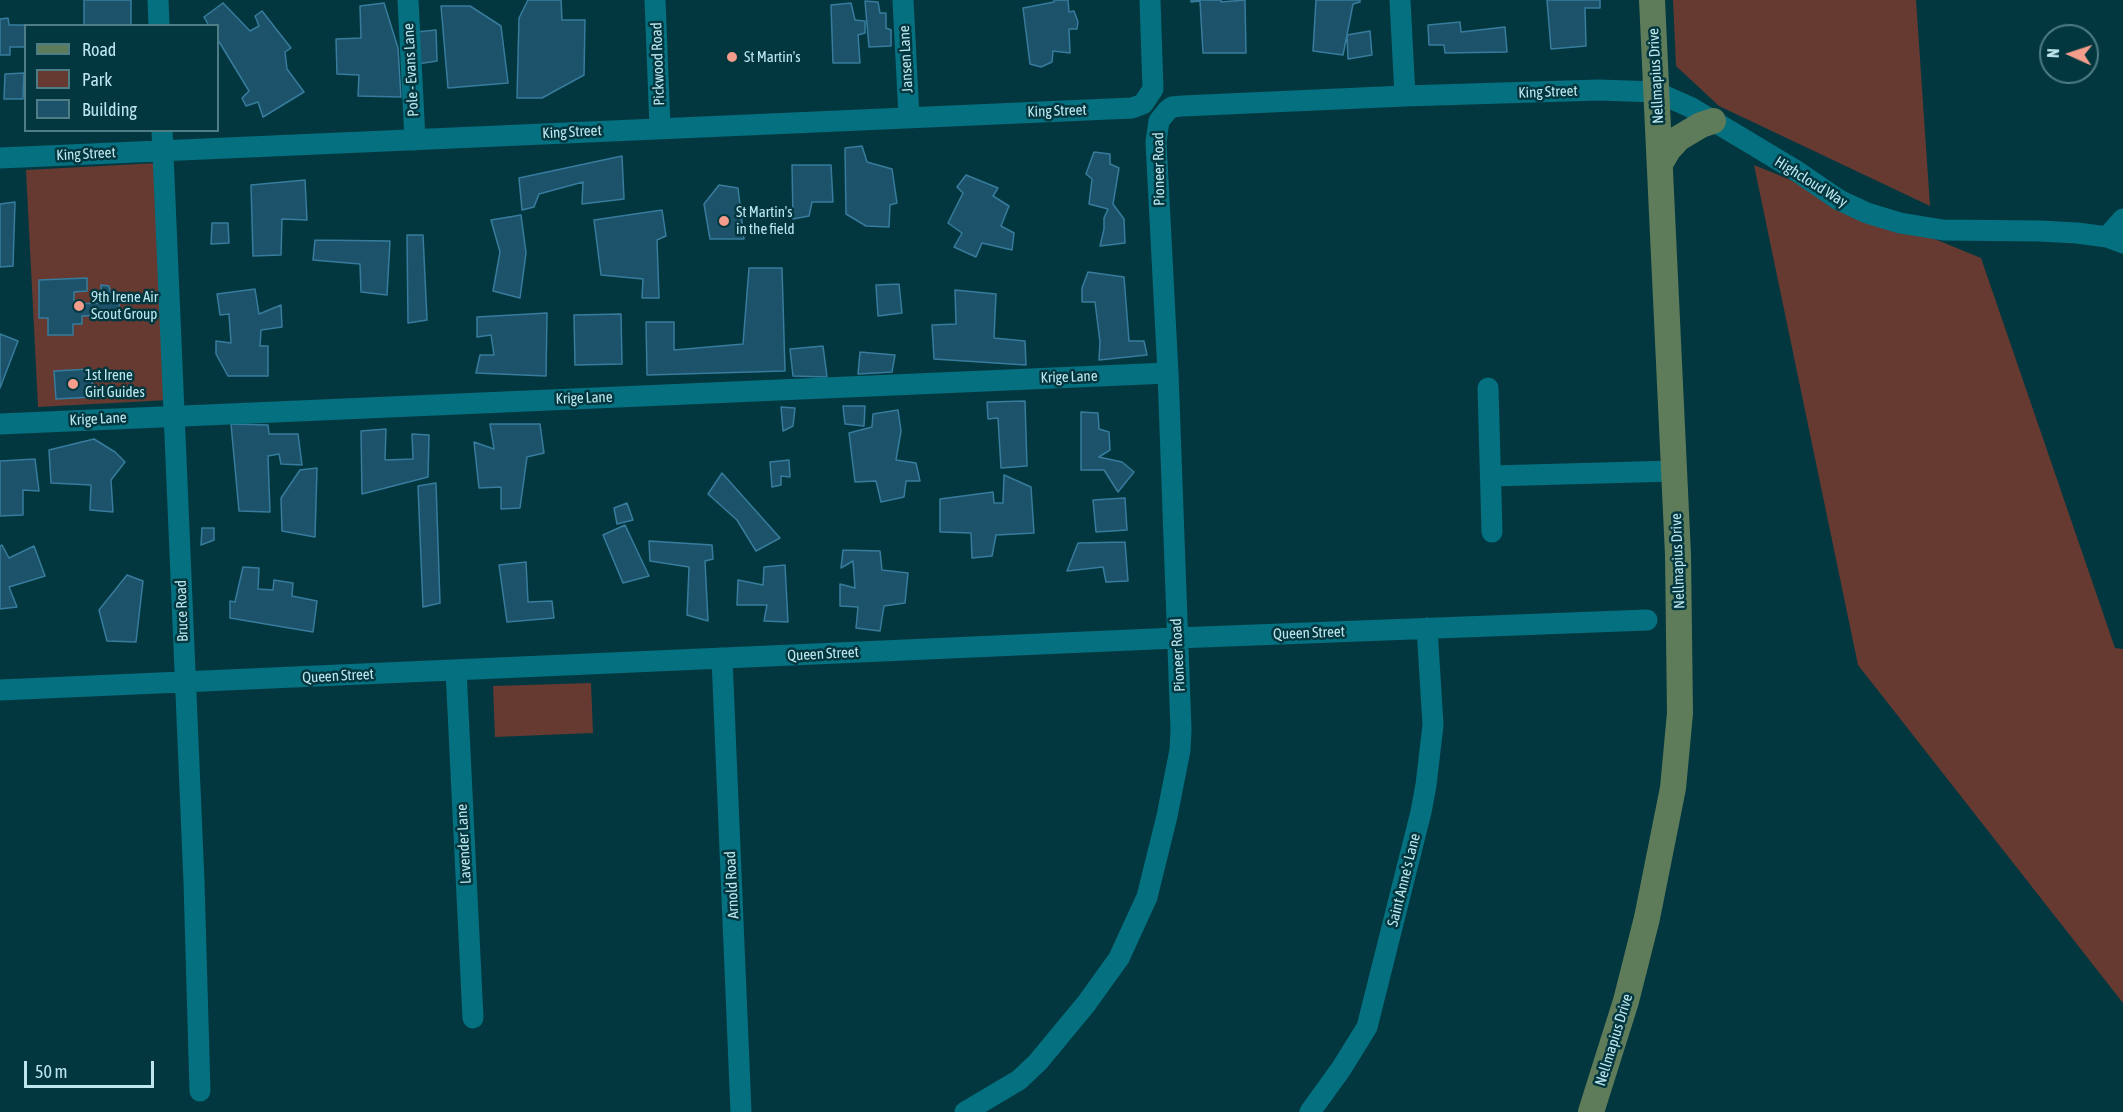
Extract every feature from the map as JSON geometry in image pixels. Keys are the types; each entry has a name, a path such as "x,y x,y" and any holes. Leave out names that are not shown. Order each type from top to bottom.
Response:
{"main road":[{"name":"Nellmapius Drive","path":"1591,1112 1626,1001 1647,918 1673,788 1680,691 1680,611 1652,0"},
{"path":"1660,164 1668,150 1679,138 1713,121"}],"street":[{"path":"158,0 159,24"},
{"name":"Pole - Evans Lane","path":"408,0 415,140"},
{"name":"Pickwood Road","path":"655,0 660,128"},
{"name":"Jansen Lane","path":"903,0 909,117"},
{"name":"King Street","path":"0,158 162,140 415,140 1125,108 1143,104 1154,86 1150,0"},
{"path":"1400,0 1405,96"},
{"name":"King Street","path":"1159,121 1167,111 1177,106 1599,90 1656,92"},
{"name":"Highcloud Way","path":"1656,92 1690,107 1795,170 1839,200 1860,211 1900,224 1942,230 2083,233 2115,240"},
{"name":"Pioneer Road","path":"965,1112 1019,1080 1053,1047 1119,958 1136,925 1153,880 1180,750 1180,683 1176,638 1168,373 1156,142 1159,121"},
{"name":"Bruce Road","path":"162,140 194,882 200,1091"},
{"path":"2115,240 2123,219"},
{"name":"Krige Lane","path":"0,424 1168,373"},
{"path":"1488,388 1492,532"},
{"path":"1491,476 1674,471"},
{"name":"Queen Street","path":"0,690 1176,638 1647,620"},
{"name":"Saint Anne's Lane","path":"1310,1112 1367,1027 1421,812 1433,725 1433,690 1428,628"},
{"name":"Arnold Road","path":"722,658 741,1112"},
{"name":"Lavender Lane","path":"456,670 473,1018"}],"green space":[{"path":"1673,0 1916,0 1930,206 1719,106 1676,66"},
{"path":"157,163 169,400 38,407 26,170"},
{"path":"1754,165 1981,258 2115,648 2123,649 2123,1003 1858,665"},
{"path":"591,683 593,733 495,737 493,686"}],"building":[{"path":"84,0 131,0 131,24 84,24"},
{"path":"528,0 561,0 562,20 585,20 584,75 542,98 517,98 519,18"},
{"path":"1054,0 1068,0 1069,12 1074,11 1078,22 1077,29 1069,29 1070,53 1053,51 1052,62 1041,67 1030,64 1023,8 1054,2"},
{"path":"1191,0 1221,0 1221,2 1245,0 1246,53 1203,53 1200,1 1191,2"},
{"path":"1316,0 1360,0 1353,4 1343,55 1313,51"},
{"path":"1547,0 1600,0 1600,8 1585,8 1586,46 1551,49"},
{"path":"865,1 878,2 880,13 886,13 886,28 891,30 891,46 869,47"},
{"path":"223,3 250,31 259,26 255,16 262,11 291,48 285,52 287,69 304,92 263,117 258,102 246,106 242,98 249,91 219,42 219,24 208,24 204,17"},
{"path":"384,3 398,48 401,97 358,96 359,75 337,74 336,39 361,38 360,6"},
{"path":"851,3 855,20 865,21 865,33 858,35 860,63 833,63 831,5"},
{"path":"441,6 470,6 501,26 508,83 448,88"},
{"path":"8,18 9,25 24,25 24,47 10,47 10,55 0,55 0,19"},
{"path":"1460,22 1461,32 1505,27 1507,52 1445,53 1444,45 1429,45 1428,25"},
{"path":"436,30 437,61 417,64 416,32"},
{"path":"1370,31 1372,55 1348,59 1347,35"},
{"path":"24,73 23,99 4,99 5,74"},
{"path":"862,146 867,162 892,169 897,203 890,205 889,227 866,226 846,214 845,148"},
{"path":"1094,152 1110,154 1110,164 1119,168 1113,204 1124,219 1125,243 1100,246 1104,218 1108,209 1089,204 1092,179 1086,174"},
{"path":"622,156 624,199 582,204 583,182 539,194 534,207 522,210 519,178"},
{"path":"792,165 831,165 833,202 812,202 809,216 793,219"},
{"path":"966,175 998,188 993,196 1009,206 1001,226 1014,233 1012,250 982,243 976,257 954,247 962,233 948,223 963,193 957,187"},
{"path":"305,180 307,220 282,219 281,255 253,256 251,185"},
{"name":"St Martin's in the field","path":"719,185 738,188 744,239 710,239 704,204"},
{"path":"15,202 13,266 0,267 0,204"},
{"path":"662,210 666,236 657,240 659,298 642,298 643,279 601,275 594,220"},
{"path":"521,215 526,253 520,298 493,291 500,252 491,220"},
{"path":"212,223 228,223 229,243 211,244"},
{"path":"407,235 423,235 427,320 408,323"},
{"path":"315,240 390,241 387,295 361,292 360,264 313,260"},
{"path":"749,268 782,268 785,371 647,375 646,322 674,322 674,350 743,344"},
{"path":"1088,272 1124,277 1129,341 1144,341 1147,355 1099,360 1100,342 1095,302 1082,302 1082,288"},
{"name":"9th Irene Air Scout Group","path":"87,278 87,291 74,292 74,304 102,303 101,285 109,286 112,299 119,304 119,310 113,314 82,316 82,324 73,324 73,335 48,335 48,318 39,318 39,280"},
{"path":"899,284 902,313 878,316 876,285"},
{"path":"255,289 259,314 281,305 282,327 261,330 260,346 268,346 268,376 228,376 216,354 216,341 231,343 229,314 220,315 217,294"},
{"path":"955,290 996,294 994,338 1025,341 1026,365 934,359 932,325 956,324"},
{"path":"547,313 546,376 476,373 480,355 494,355 491,335 477,337 477,317"},
{"path":"621,314 622,364 575,365 574,315"},
{"path":"0,334 18,341 0,388"},
{"path":"823,346 827,377 793,376 790,349"},
{"path":"860,352 895,355 892,372 858,374"},
{"name":"1st Irene Girl Guides","path":"91,369 93,397 56,399 54,371"},
{"path":"1025,401 1027,466 1001,468 998,418 988,419 987,402"},
{"path":"843,406 865,406 864,426 845,424"},
{"path":"781,407 795,408 793,426 783,431"},
{"path":"898,410 901,431 896,460 916,463 920,481 906,481 904,497 881,502 876,481 855,482 849,433 872,427 873,414"},
{"path":"1081,412 1098,413 1099,429 1109,432 1110,450 1099,457 1122,462 1134,472 1118,492 1104,470 1081,470"},
{"path":"231,424 268,425 269,434 298,434 302,465 281,464 279,454 268,456 270,512 239,511"},
{"path":"490,424 540,424 544,453 527,457 520,508 501,509 501,487 479,488 474,442 494,449"},
{"path":"386,429 385,460 413,459 412,434 429,435 428,477 362,494 361,431"},
{"path":"94,439 115,452 125,462 111,480 113,512 90,510 91,485 51,483 49,450"},
{"path":"35,459 39,491 23,490 23,515 0,516 0,461"},
{"path":"789,460 790,477 781,476 781,485 772,487 770,462"},
{"path":"317,468 315,537 282,531 281,498 300,470"},
{"path":"722,473 780,538 756,551 737,520 708,494"},
{"path":"1004,475 1031,487 1034,533 996,535 992,556 972,558 971,533 940,532 940,499 993,492 994,503 1003,503"},
{"path":"436,483 440,603 423,607 418,486"},
{"path":"1125,498 1127,530 1096,532 1093,500"},
{"path":"627,503 633,520 617,524 614,508"},
{"path":"625,525 649,576 623,583 603,535"},
{"path":"202,528 214,528 214,540 201,545"},
{"path":"649,541 712,545 713,559 705,561 708,621 687,615 689,567 650,561"},
{"path":"1125,542 1128,581 1106,582 1103,567 1067,571 1078,543"},
{"path":"2,545 9,558 34,546 45,576 9,587 17,607 0,609 0,546"},
{"path":"843,550 880,551 882,570 908,573 905,603 884,606 880,631 856,628 858,607 840,606 840,584 855,588 853,561 841,568"},
{"path":"526,562 528,602 552,601 554,618 507,622 499,565"},
{"path":"785,565 788,622 764,621 767,605 737,605 738,580 763,585 764,567"},
{"path":"243,567 259,568 258,589 273,590 274,580 293,583 292,596 317,601 313,632 230,618 230,601 235,602"},
{"path":"127,575 143,581 136,642 107,641 99,610"}],"place":[{"name":"St Martin's","path":"732,57"},
{"name":"St Martin's in the field","path":"724,221"},
{"name":"9th Irene Air Scout Group","path":"79,306"},
{"name":"1st Irene Girl Guides","path":"73,384"}]}
